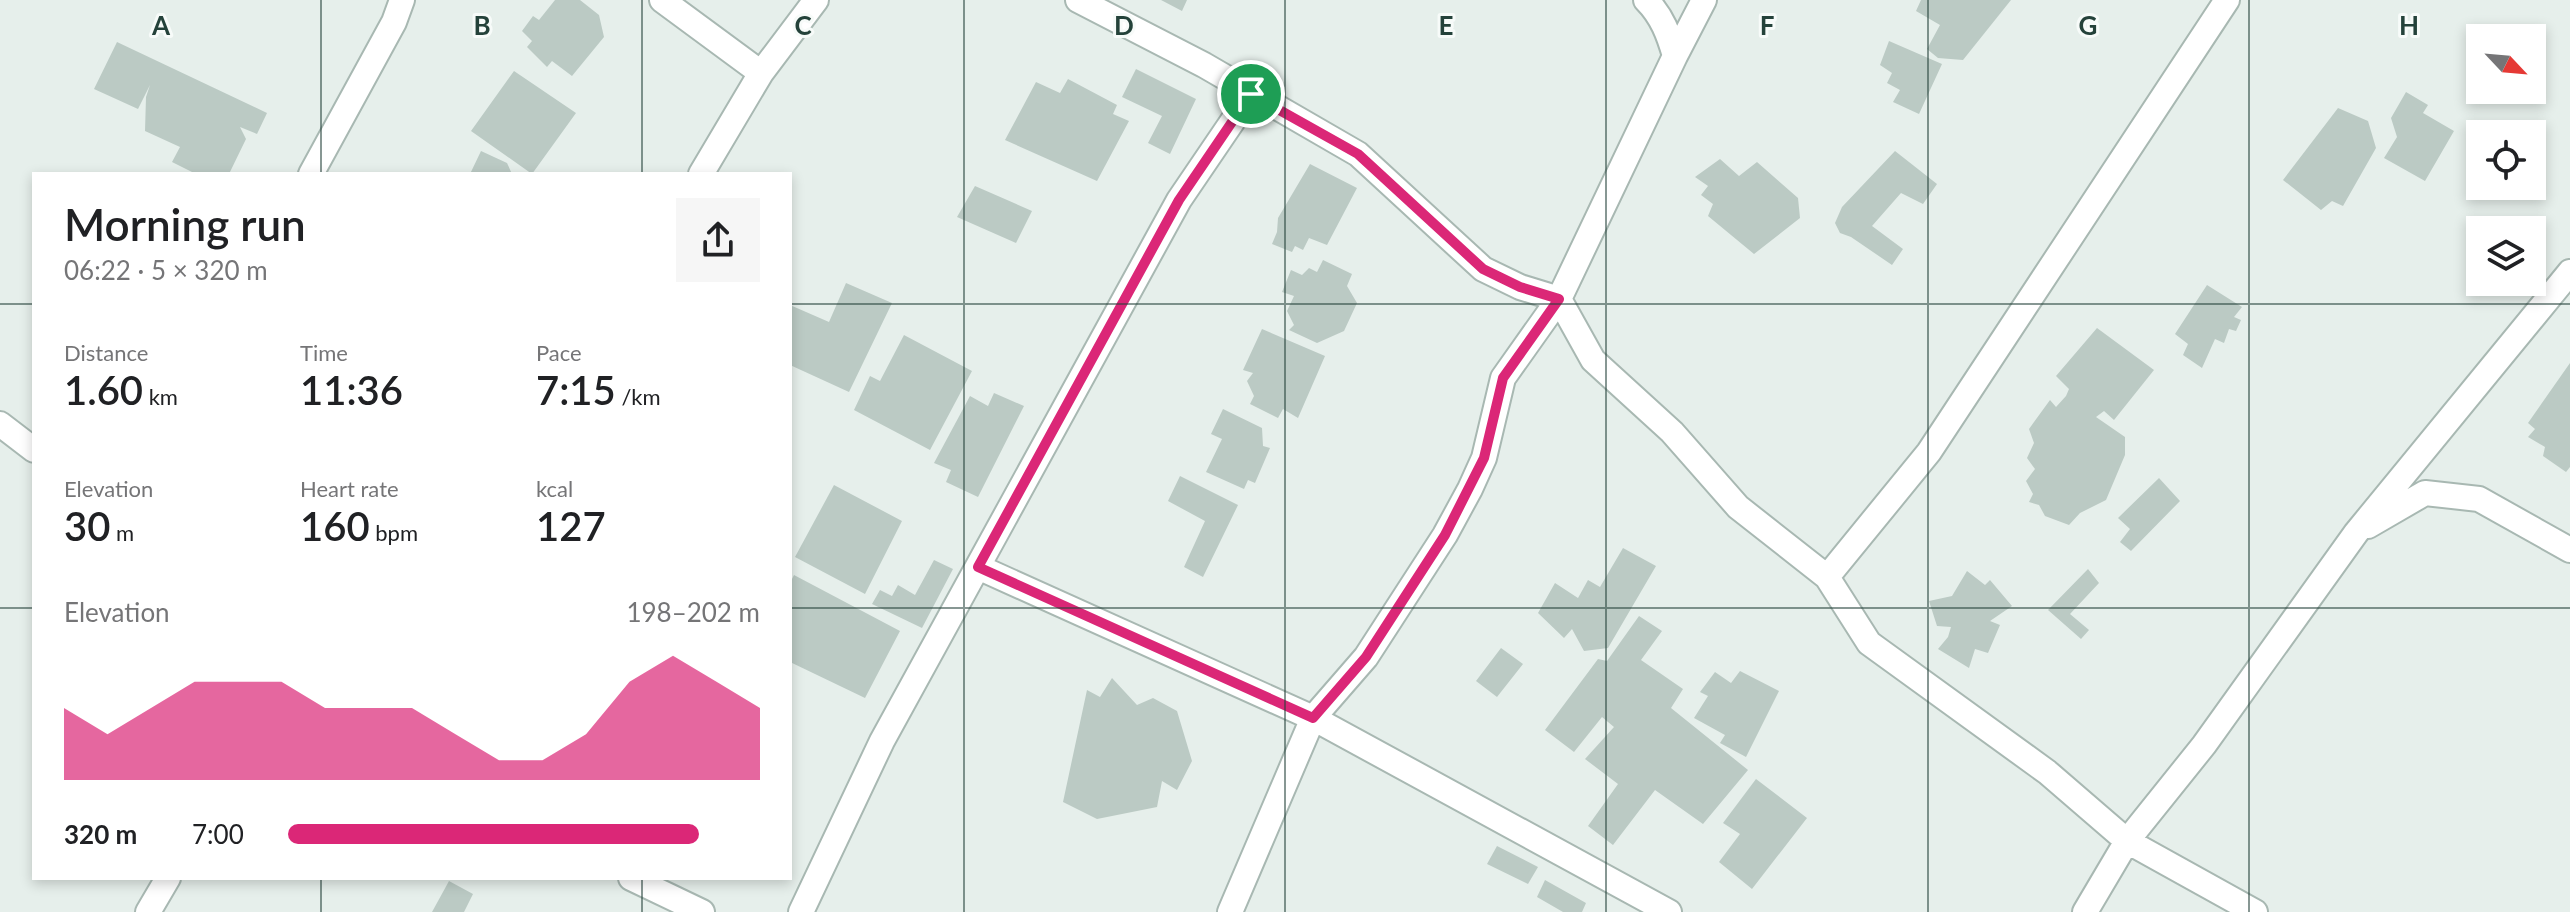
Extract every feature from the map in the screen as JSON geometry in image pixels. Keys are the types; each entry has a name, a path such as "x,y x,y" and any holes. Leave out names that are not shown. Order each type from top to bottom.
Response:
{"street":[{"path":"312,172 394,22 402,0"},
{"path":"662,0 761,73"},
{"path":"702,172 761,73 816,0"},
{"path":"1078,0 1204,65 1358,154 1483,269 1520,287 1559,299 1593,360 1672,432 1738,507 1827,577 1869,643 2047,772 2127,841 2255,912"},
{"path":"1646,0 1668,31 1675,56"},
{"path":"1230,912 1313,718 1366,657 1445,535 1484,458 1503,378 1559,299 1704,0"},
{"path":"1827,577 1929,452 2227,0"},
{"path":"801,912 882,741 1179,200 1251,94"},
{"path":"2085,912 2127,841 2204,745 2356,533 2570,272"},
{"path":"0,424 32,448"},
{"path":"2356,533 2425,493 2479,499 2570,550"},
{"path":"978,567 1313,718 1669,912"},
{"path":"148,912 167,880"},
{"path":"635,880 702,912"}],"building":[{"path":"555,0 580,0 599,15 604,37 572,76 552,61 547,67 527,47 532,41 522,31 533,16 539,20"},
{"path":"1161,0 1187,0 1182,11"},
{"path":"1921,0 2011,0 1963,60 1938,58 1927,49 1940,25 1916,11"},
{"path":"1889,41 1942,64 1919,114 1893,102 1900,90 1887,83 1892,73 1880,65"},
{"path":"117,42 267,113 257,134 240,127 246,139 230,172 192,172 172,162 180,147 145,131 146,97 150,85 138,109 94,89"},
{"path":"1136,69 1196,99 1170,154 1148,143 1162,116 1122,97"},
{"path":"514,71 576,113 533,172 471,131"},
{"path":"1068,79 1117,105 1113,114 1129,121 1097,181 1005,140 1036,82 1060,93"},
{"path":"2406,92 2428,105 2423,113 2454,131 2425,181 2384,158 2397,137 2391,118"},
{"path":"2338,108 2368,121 2376,148 2343,206 2332,201 2321,210 2283,180"},
{"path":"481,151 507,163 511,172 471,172"},
{"path":"1895,151 1937,184 1923,204 1901,193 1872,226 1903,249 1892,265 1840,233 1835,223 1842,207"},
{"path":"1720,159 1739,176 1757,162 1798,198 1800,218 1754,254 1708,216 1713,204 1701,195 1708,186 1695,177"},
{"path":"1310,164 1357,188 1327,245 1309,238 1303,250 1295,246 1292,252 1272,244 1278,218"},
{"path":"975,186 1032,211 1016,243 957,217"},
{"path":"1323,260 1352,274 1347,286 1357,303 1344,331 1317,343 1289,330 1294,325 1287,311 1294,296 1282,292 1291,270 1302,275 1309,268 1317,272"},
{"path":"846,283 892,303 849,392 792,366 792,306 829,322"},
{"path":"2207,285 2242,307 2234,317 2241,320 2236,331 2229,329 2224,343 2215,339 2202,368 2183,355 2188,344 2175,334"},
{"path":"2097,328 2154,370 2114,420 2104,411 2096,417 2125,437 2125,455 2106,500 2080,513 2069,525 2045,516 2039,505 2029,502 2033,494 2026,481 2035,469 2027,458 2034,443 2029,429 2050,400 2056,407 2066,396 2069,389 2056,376"},
{"path":"1262,329 1325,356 1298,418 1283,409 1278,418 1250,404 1254,396 1247,381 1253,373 1243,370"},
{"path":"904,335 972,371 930,450 854,410 870,376 880,381"},
{"path":"2570,363 2570,467 2566,472 2543,456 2545,447 2528,437 2535,429 2528,423"},
{"path":"994,393 1024,406 978,497 946,482 951,470 934,463 970,396 988,406"},
{"path":"1223,409 1262,428 1263,446 1270,448 1255,483 1248,480 1244,489 1206,472 1222,439 1211,434"},
{"path":"1180,476 1238,505 1203,577 1184,567 1205,521 1168,501"},
{"path":"2159,478 2180,501 2131,551 2120,542 2130,529 2118,518"},
{"path":"834,485 902,521 865,594 795,557"},
{"path":"1623,548 1656,566 1608,648 1584,651 1572,629 1564,638 1538,613 1555,583 1578,598 1588,580 1600,587"},
{"path":"934,560 953,569 922,628 872,604 880,590 892,596 898,585 915,595"},
{"path":"2088,569 2099,583 2070,614 2089,630 2081,639 2048,610"},
{"path":"1967,571 1985,585 1990,580 2012,606 1990,621 2000,625 1988,653 1975,649 1969,668 1938,649 1948,637 1951,627 1937,626 1929,601 1952,596"},
{"path":"794,575 900,631 865,698 792,663"},
{"path":"1639,616 1662,631 1641,660 1683,689 1671,708 1748,770 1703,824 1655,790 1613,845 1588,826 1618,784 1585,759 1614,727 1602,717 1574,752 1545,730 1598,659 1607,661"},
{"path":"1501,648 1523,664 1497,697 1476,681"},
{"path":"1740,671 1779,691 1746,757 1720,743 1725,735 1694,718 1708,696 1700,692 1715,672 1731,683"},
{"path":"1112,678 1137,705 1153,698 1177,711 1192,761 1177,790 1162,781 1157,807 1097,819 1063,802 1087,690 1100,697"},
{"path":"1756,779 1807,818 1752,889 1719,862 1740,834 1723,823"},
{"path":"1497,846 1538,867 1528,884 1487,864"},
{"path":"1545,880 1586,903 1582,912 1563,912 1537,897"},
{"path":"449,881 473,894 464,912 432,912"}],"route":[{"path":"1251,94 1358,154 1483,269 1520,287 1559,299 1498,388 1484,458 1445,535 1366,657 1313,718 978,567 1179,200 1251,94"}]}
